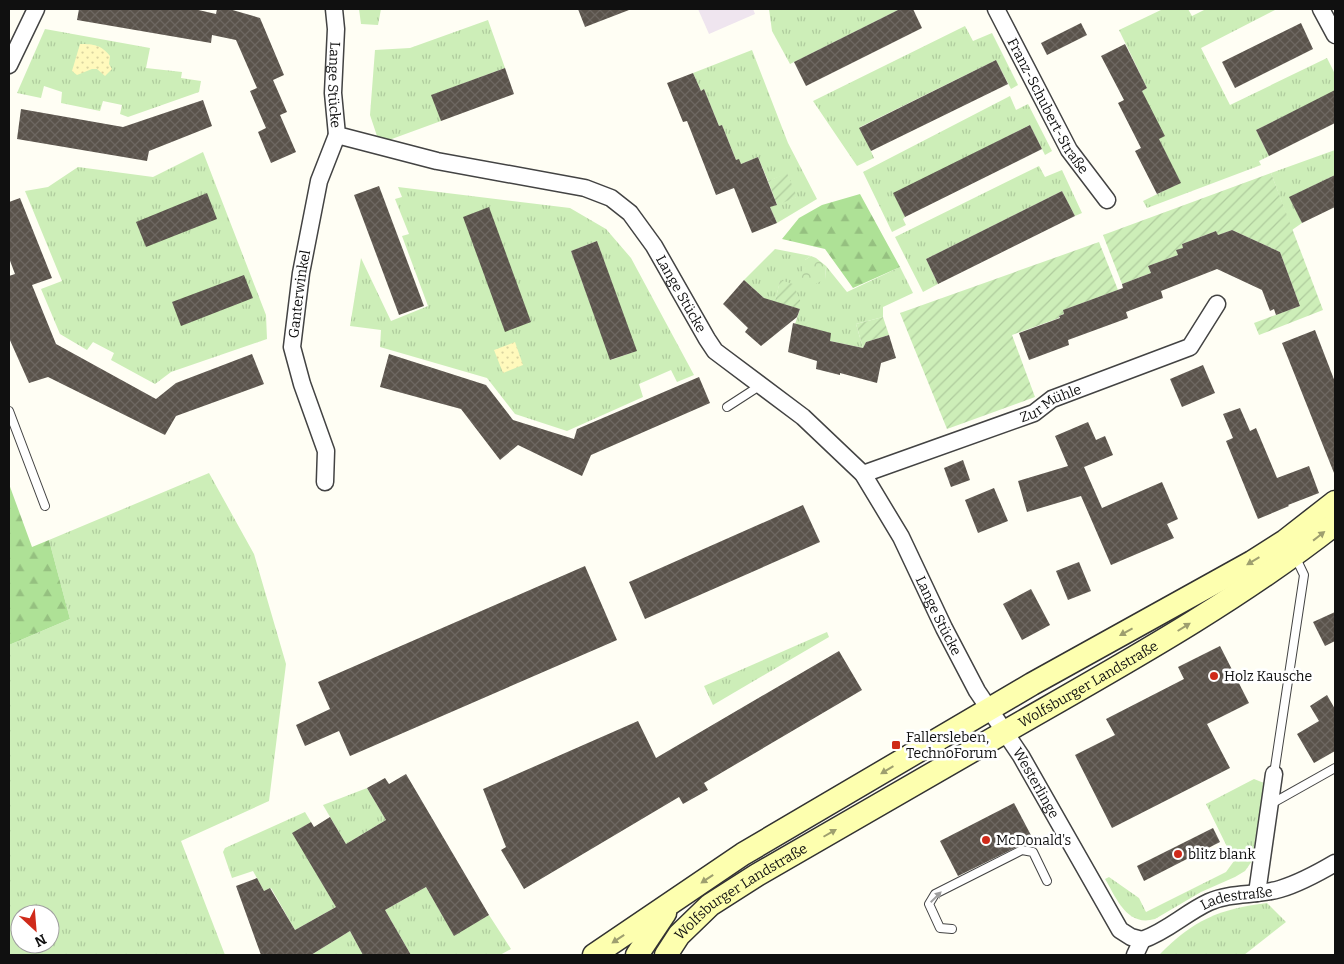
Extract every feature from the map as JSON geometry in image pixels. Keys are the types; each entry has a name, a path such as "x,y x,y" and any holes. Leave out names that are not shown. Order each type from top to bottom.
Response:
{"street":[{"path":"9,65 36,9"},
{"name":"Lange Stücke","path":"334,9 336,29 333,94 338,135 437,161 586,188 611,198 630,213 654,246 715,351 815,427 862,474 901,537 977,692 1004,732"},
{"name":"Franz-Schubert-Straße","path":"996,9 1069,150 1107,200"},
{"path":"1321,9 1335,35"},
{"name":"Ganterwinkel","path":"325,482 326,451 302,384 292,347 301,273 318,181 338,135"},
{"name":"Zur Mühle","path":"862,474 1034,413 1052,399 1190,347 1217,304"},
{"name":"Wolfsburger Landstraße","path":"594,955 743,854 989,709 1252,562 1285,541 1335,502"},
{"name":"Wolfsburger Landstraße","path":"666,955 678,945 710,905 1004,732 1113,671 1295,556 1335,524"},
{"name":"Westerlinge","path":"1004,732 1021,756 1054,812 1120,930 1131,937 1142,940"},
{"path":"1257,893 1274,774"},
{"name":"Ladestraße","path":"1142,940 1158,934 1208,903 1230,896 1280,889 1305,880 1335,863"},
{"name":"Wolfsburger Landstraße","path":"638,955 671,904"},
{"path":"1135,955 1142,940"}],"lane":[{"path":"727,407 761,385"},
{"path":"9,411 45,506"},
{"path":"1274,774 1304,575 1295,556"},
{"path":"1269,805 1335,768"},
{"path":"952,929 940,928 936,920 929,904 935,894 1022,850 1033,852 1047,881"}],"shaded area":[{"path":"698,9 753,9 755,14 709,34"}],"green space":[{"path":"359,9 381,9 378,25 361,24"},
{"path":"769,9 900,9 790,64 772,31"},
{"path":"1163,9 1188,9 1192,16 1206,9 1277,9 1201,48 1230,105 1327,58 1335,74 1335,91 1256,130 1269,156 1259,161 1261,165 1147,208 1143,201 1180,183 1159,139 1142,91 1147,88 1119,30"},
{"path":"488,20 505,68 432,95 441,121 389,140 377,136 370,115 375,50 410,48"},
{"path":"965,26 973,41 992,33 1018,85 1011,89 996,60 860,127 874,158 857,166 813,101"},
{"path":"45,29 150,48 146,68 182,72 181,78 201,81 199,92 128,117 120,114 122,105 103,101 100,111 61,103 62,92 44,86 41,98 17,93"},
{"path":"752,50 788,143 817,199 777,223 770,207 796,197 787,174 768,181 758,157 741,164 736,160 722,125 719,126 704,89 701,91 693,73"},
{"path":"1010,96 1016,110 1028,104 1052,151 1045,155 1030,125 894,194 905,217 903,219 906,225 892,232 863,172"},
{"path":"1335,150 1335,175 1290,197 1302,223 1292,230 1271,173"},
{"path":"203,152 266,315 267,339 171,372 155,384 111,360 114,353 93,342 87,350 60,334 41,289 62,281 25,191 48,187 78,167 153,177"},
{"path":"1039,166 1045,177 1062,170 1082,213 1075,216 1062,191 926,259 938,284 923,292 895,237"},
{"path":"787,173 797,197 777,205 768,181"},
{"path":"1271,173 1323,310 1259,335 1254,323 1300,306 1280,252 1232,230 1218,235 1216,231 1182,244 1183,248 1177,250 1178,255 1148,266 1151,273 1122,284 1103,235"},
{"path":"398,187 570,208 606,229 631,258 694,375 677,382 671,370 639,384 643,397 567,431 515,414 487,378 380,347 381,330 350,326 361,258 391,321 428,306 402,236 409,234 395,199 402,197","holes":["597,241 636,351 611,360 571,251"]},
{"path":"860,194 900,267 853,288 825,249 782,239 799,218 822,205"},
{"path":"1099,242 1118,290 1063,310 1064,314 1059,316 1059,318 1012,335 1035,397 947,429 900,313"},
{"path":"775,249 811,256 805,260 825,279 826,266 847,292 900,267 913,293 883,307 883,317 856,324 863,348 830,341 795,324 800,309 780,281 774,307 744,280"},
{"path":"811,256 826,266 825,279 810,287 801,278 805,260"},
{"path":"780,280 793,284 802,305 800,309 775,302"},
{"path":"883,317 889,335 866,342 863,348 856,324"},
{"path":"209,473 254,554 286,664 269,801 181,841 225,955 9,955 9,645 70,619 49,540"},
{"path":"9,484 32,547 49,540 70,619 9,645"},
{"path":"827,632 829,637 713,705 704,686"},
{"path":"1254,779 1264,783 1252,861 1245,871 1201,892 1155,919 1137,919 1124,910 1105,879 1109,877 1139,898 1146,912 1226,872 1234,861 1206,804"},
{"path":"367,788 386,820 346,844 323,805"},
{"path":"305,812 311,822 293,833 336,907 295,930 271,888 264,891 253,871 232,878 223,852 225,848"},
{"path":"426,887 454,935 489,915 511,949 500,955 411,955 385,910"},
{"path":"1267,903 1286,922 1244,955 1159,955 1183,933 1208,918 1235,909"},
{"path":"350,931 363,955 311,955"}],"sand":[{"path":"80,44 97,46 110,56 109,64 112,69 105,76 97,69 77,75 72,71"},
{"path":"515,342 523,365 503,373 494,350"}],"building":[{"path":"79,9 194,9 216,14 217,9 229,9 260,18 284,75 273,80 287,112 280,115 296,152 271,163 258,132 266,128 250,91 257,88 236,40 212,35 211,43 77,20"},
{"path":"578,9 629,9 629,10 585,27"},
{"path":"900,9 913,9 922,28 806,86 794,62"},
{"path":"1081,23 1087,35 1047,55 1041,43"},
{"path":"1301,23 1313,49 1235,88 1222,62"},
{"path":"1125,44 1147,88 1142,91 1165,136 1159,139 1181,183 1157,194 1135,151 1141,148 1118,103 1124,100 1101,56"},
{"path":"996,60 1008,84 871,151 859,128"},
{"path":"505,68 514,94 441,121 431,95"},
{"path":"693,73 701,91 704,89 719,126 722,125 736,160 739,159 741,164 758,157 777,205 770,207 777,223 752,233 734,188 716,195 687,121 683,122 667,83"},
{"path":"1335,90 1335,123 1269,156 1256,130"},
{"path":"203,100 212,126 149,151 147,161 17,139 21,109 123,127"},
{"path":"1030,125 1042,149 905,217 893,193"},
{"path":"1335,175 1335,207 1302,223 1289,197"},
{"path":"379,186 424,306 399,315 354,195"},
{"path":"1062,191 1075,216 938,284 926,259"},
{"path":"207,193 217,219 146,247 136,222"},
{"path":"20,198 52,278 32,285 56,344 156,399 176,383 252,354 264,384 176,416 165,435 48,377 29,383 9,338 9,276 15,274 9,258 9,202"},
{"path":"489,207 531,322 505,332 463,217"},
{"path":"1232,230 1280,252 1300,306 1276,315 1274,309 1270,311 1262,290 1217,269 1161,291 1163,298 1126,312 1128,318 1068,340 1069,345 1029,360 1019,333 1060,318 1059,316 1064,314 1063,310 1123,288 1122,284 1151,273 1148,266 1178,255 1176,250 1183,248 1182,244 1216,231 1218,235"},
{"path":"597,241 637,351 610,360 571,251"},
{"path":"244,275 253,298 181,326 172,302"},
{"path":"744,280 764,298 800,309 797,317 761,346 745,332 748,328 723,304"},
{"path":"793,323 831,333 830,341 863,348 866,342 889,335 896,358 881,363 877,383 816,369 817,361 788,352"},
{"path":"1315,330 1335,382 1334,473 1282,343"},
{"path":"389,354 486,385 513,420 574,439 577,429 699,377 710,403 591,455 582,476 518,445 500,460 461,409 380,387"},
{"path":"1203,365 1215,393 1182,407 1170,379"},
{"path":"1240,408 1250,431 1256,428 1277,478 1309,466 1319,493 1258,519 1226,441 1233,438 1223,414"},
{"path":"1088,422 1096,440 1105,436 1113,455 1084,467 1102,508 1162,482 1178,519 1167,524 1174,538 1111,565 1081,496 1027,512 1018,481 1068,466 1055,436"},
{"path":"963,460 970,480 951,487 944,468"},
{"path":"994,488 1008,521 978,533 965,500"},
{"path":"803,505 820,542 645,619 629,582"},
{"path":"1079,562 1091,591 1068,600 1056,571"},
{"path":"585,566 617,640 350,756 339,731 305,746 296,725 330,709 318,682"},
{"path":"1031,589 1050,625 1022,640 1003,604"},
{"path":"1335,612 1335,641 1325,646 1313,622"},
{"path":"1220,646 1249,703 1207,724 1230,768 1112,828 1075,755 1115,735 1106,719 1184,679 1178,667"},
{"path":"839,651 862,690 704,783 708,790 683,804 679,797 524,889 501,850 506,847 483,789 638,721 656,758"},
{"path":"1327,695 1335,709 1335,751 1314,763 1297,734 1319,721 1310,706"},
{"path":"406,774 489,915 454,936 426,887 385,910 411,955 363,955 350,931 311,955 261,955 236,886 257,878 264,891 270,888 295,930 336,907 292,833 311,822 314,827 330,817 346,844 386,820 367,788 385,778 389,784"},
{"name":"McDonald's","path":"1014,803 1033,839 958,876 940,841"},
{"name":"blitz blank","path":"1213,828 1220,842 1144,881 1137,866"}],"place":[{"name":"Holz Kausche","path":"1214,676"},
{"name":"Fallersleben, TechnoForum","path":"896,745"},
{"name":"McDonald's","path":"986,840"},
{"name":"blitz blank","path":"1178,854"}]}
